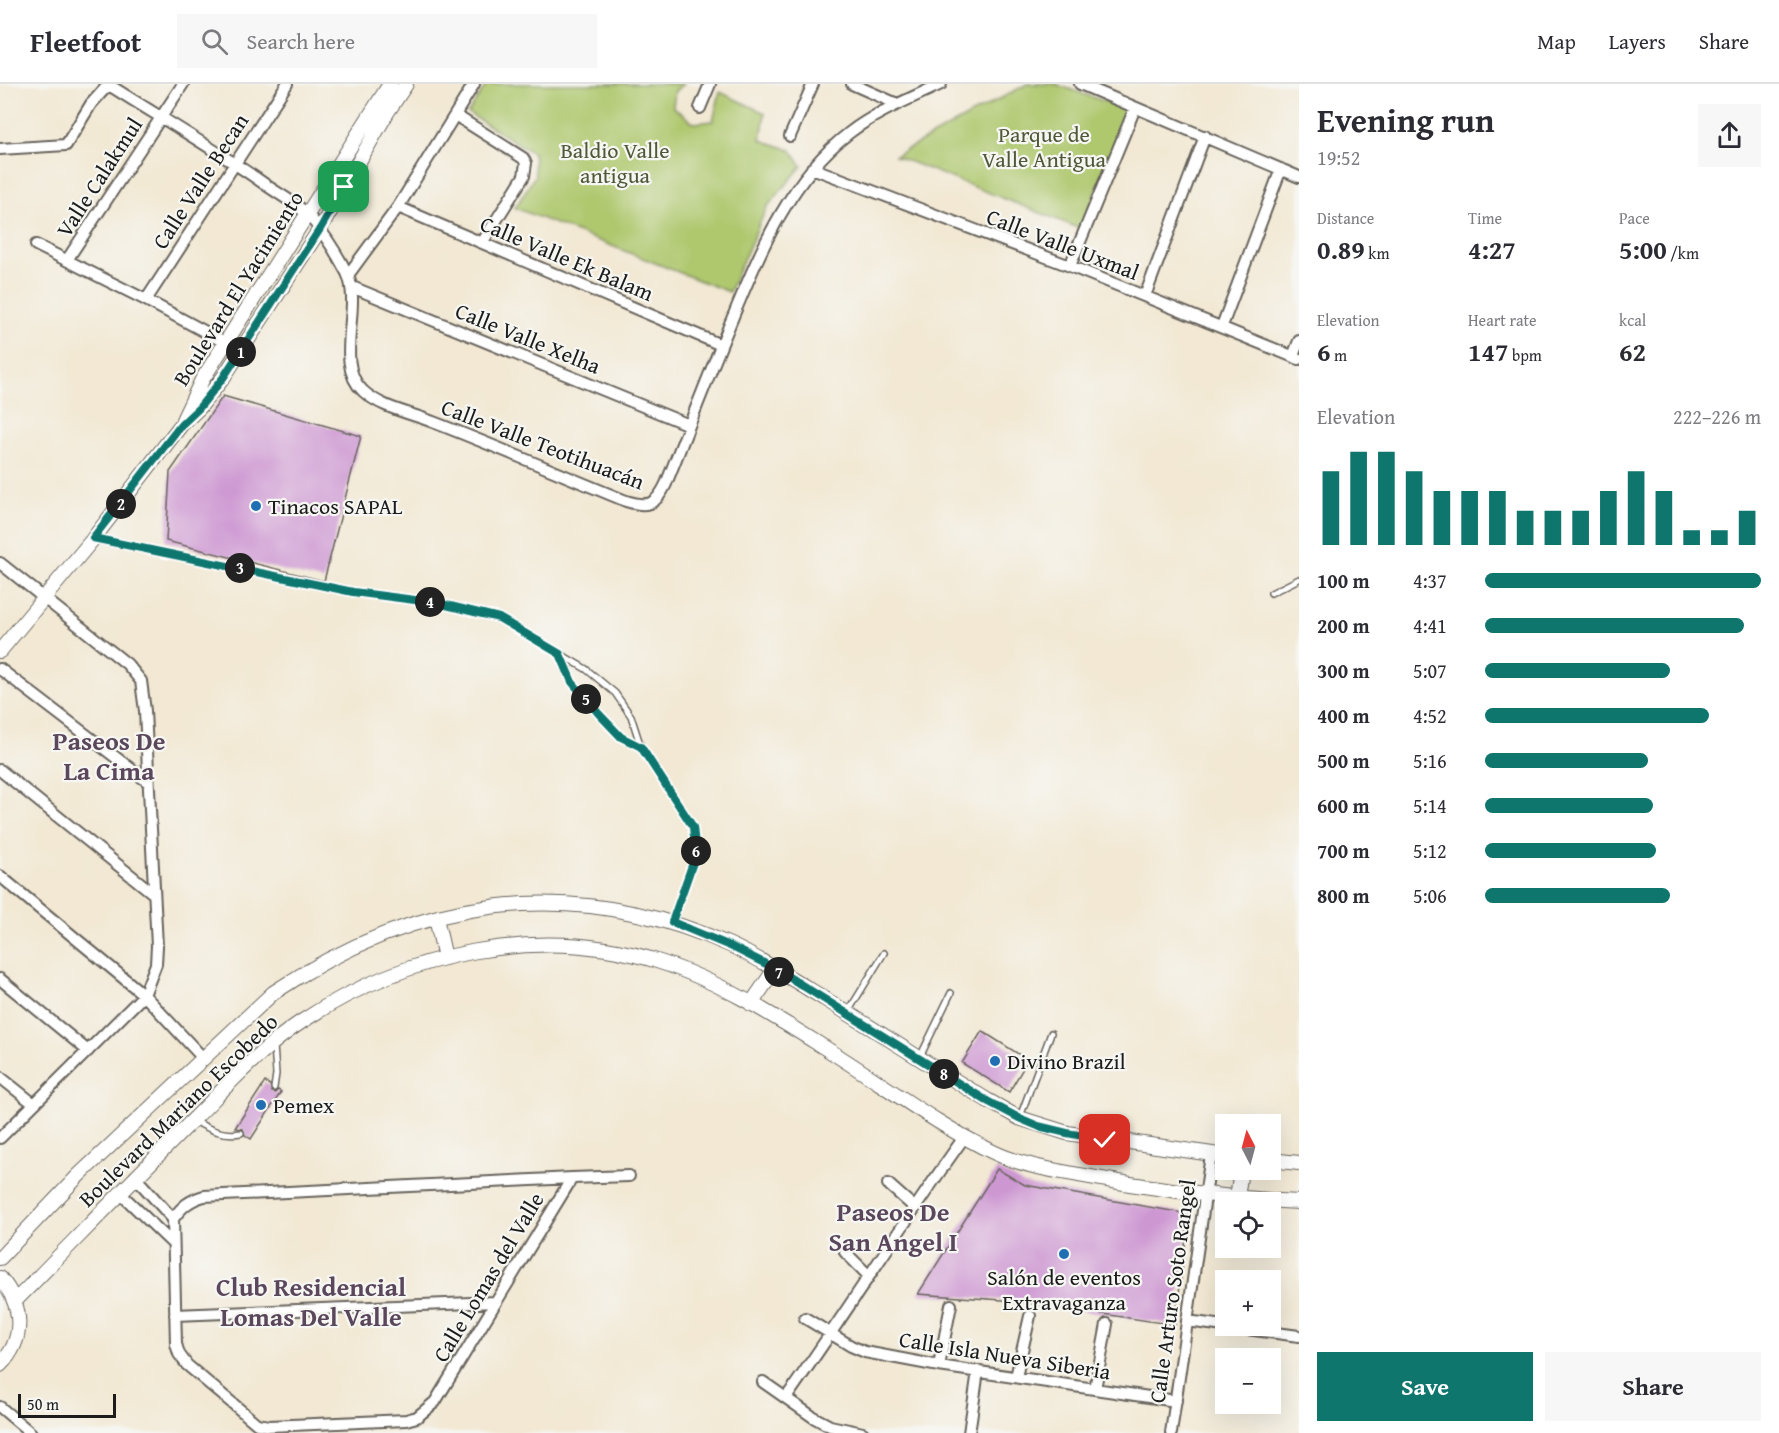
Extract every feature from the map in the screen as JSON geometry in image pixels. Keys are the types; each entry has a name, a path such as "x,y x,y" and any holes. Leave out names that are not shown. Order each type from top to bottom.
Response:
{"street":[{"name":"Calle Valle Teotihuacán","path":"109,84 236,164 308,215 320,229 348,275 352,287 350,352 352,371 356,384 364,393 391,407 643,506 650,504 661,494 768,236 812,168 850,132 897,104 941,84"},
{"path":"0,149 66,145 91,104 109,84"},
{"name":"Valle Calakmul","path":"67,260 183,84"},
{"name":"Calle Valle Becan","path":"146,300 287,84"},
{"name":"Boulevard El Yacimiento","path":"181,425 202,380 390,84"},
{"name":"Boulevard El Yacimiento","path":"0,651 93,538 181,425 210,395 320,229 406,84"},
{"path":"348,275 398,207 474,84"},
{"path":"700,108 710,84"},
{"path":"790,136 813,84"},
{"path":"852,84 897,104"},
{"path":"1080,84 1299,177"},
{"path":"1070,266 1135,108"},
{"path":"455,115 523,158 526,163 524,176 482,243"},
{"path":"1145,296 1205,136"},
{"name":"Calle Valle Uxmal","path":"812,168 1070,266 1296,358"},
{"path":"1222,326 1281,169"},
{"name":"Calle Valle Ek Balam","path":"398,207 721,345"},
{"path":"36,245 241,351"},
{"name":"Calle Valle Xelha","path":"352,287 689,425"},
{"path":"1296,358 1299,341"},
{"path":"0,562 127,664 141,681 146,711 157,946 156,964 144,994 0,1138"},
{"path":"0,669 148,782"},
{"path":"0,770 154,894"},
{"path":"0,876 144,994 202,1057"},
{"name":"Boulevard Mariano Escobedo","path":"0,1258 79,1175 202,1057 273,993 307,970 369,939 397,928 477,909 516,905 574,903 624,910 672,922 730,946 776,969 987,1101 1019,1118 1067,1133 1215,1155"},
{"path":"436,918 445,958"},
{"name":"Boulevard Mariano Escobedo","path":"15,1301 240,1072 297,1024 369,983 407,968 445,958 527,944 573,944 605,949 661,962 710,982 828,1049 996,1154 1025,1163 1100,1179 1215,1196"},
{"path":"751,1004 776,969"},
{"path":"0,979 88,1051"},
{"path":"0,1077 34,1104"},
{"path":"786,1398 832,1333 914,1207 965,1136"},
{"path":"1281,1161 1299,1163"},
{"name":"Calle Arturo Soto Rangel","path":"1172,1433 1205,1195 1215,1164"},
{"path":"572,1178 629,1176"},
{"path":"135,1178 173,1219"},
{"name":"Calle Lomas del Valle","path":"572,1178 435,1402 417,1418 298,1425 257,1424 187,1365 179,1354 176,1344 173,1219 179,1210 192,1199 204,1196 572,1178"},
{"path":"888,1184 914,1207"},
{"path":"120,1193 172,1243"},
{"name":"Boulevard Mariano Escobedo","path":"1281,1201 1299,1202"},
{"path":"845,1252 869,1276"},
{"path":"0,1278 9,1288 19,1315 19,1330 14,1345 0,1365"},
{"path":"175,1315 496,1302"},
{"path":"939,1366 951,1305"},
{"path":"1016,1377 1030,1316"},
{"name":"Calle Isla Nueva Siberia","path":"805,1318 865,1352 939,1366 1176,1401"},
{"path":"1187,1321 1299,1336"},
{"path":"1095,1389 1107,1324"},
{"path":"969,1433 978,1371"},
{"path":"763,1382 830,1426 863,1433"},
{"path":"0,1407 31,1433"}],"lane":[{"path":"93,538 353,592 438,603 499,618 585,669 615,693 631,716 641,747 693,827 696,854 672,922"},
{"path":"1272,593 1299,579"},
{"path":"560,654 572,682 599,714 621,737 641,747"},
{"path":"848,1013 884,952"},
{"path":"919,1058 951,993"},
{"path":"1019,1118 1051,1033"},
{"path":"274,1043 276,1074 274,1088"},
{"path":"193,1120 217,1132 242,1133"}],"green space":[{"name":"Baldio Valle antigua","path":"487,84 684,84 675,91 673,107 694,123 713,121 720,92 765,113 761,140 791,150 802,166 767,207 729,292 515,208 535,176 533,153 468,113"},
{"name":"Parque de Valle Antigua","path":"1027,84 1055,84 1129,110 1081,229 895,156"}],"building":[{"name":"Tinacos SAPAL","path":"223,396 361,436 324,581 166,541 170,472"},
{"name":"Divino Brazil","path":"982,1031 1028,1060 1009,1092 962,1063"},
{"name":"Pemex","path":"265,1082 270,1085 272,1092 275,1093 278,1090 281,1092 251,1139 245,1135 243,1129 235,1128"},
{"name":"Salón de eventos Extravaganza","path":"997,1169 1025,1185 1189,1214 1175,1325 1017,1301 918,1294"}],"place":[{"name":"Tinacos SAPAL","path":"256,506"},
{"name":"Divino Brazil","path":"995,1061"},
{"name":"Pemex","path":"261,1105"},
{"name":"Salón de eventos Extravaganza","path":"1064,1254"}],"district":[{"name":"Paseos De La Cima","path":"109,756"},
{"name":"Paseos De San Angel I","path":"893,1227"},
{"name":"Club Residencial Lomas Del Valle","path":"311,1302"}],"route":[{"path":"344,187 320,229 223,378 199,408 181,425 93,538 353,592 438,603 499,618 560,654 572,682 621,737 641,747 693,827 696,854 672,922 730,946 776,969 987,1101 1019,1118 1038,1126 1105,1140"}]}
